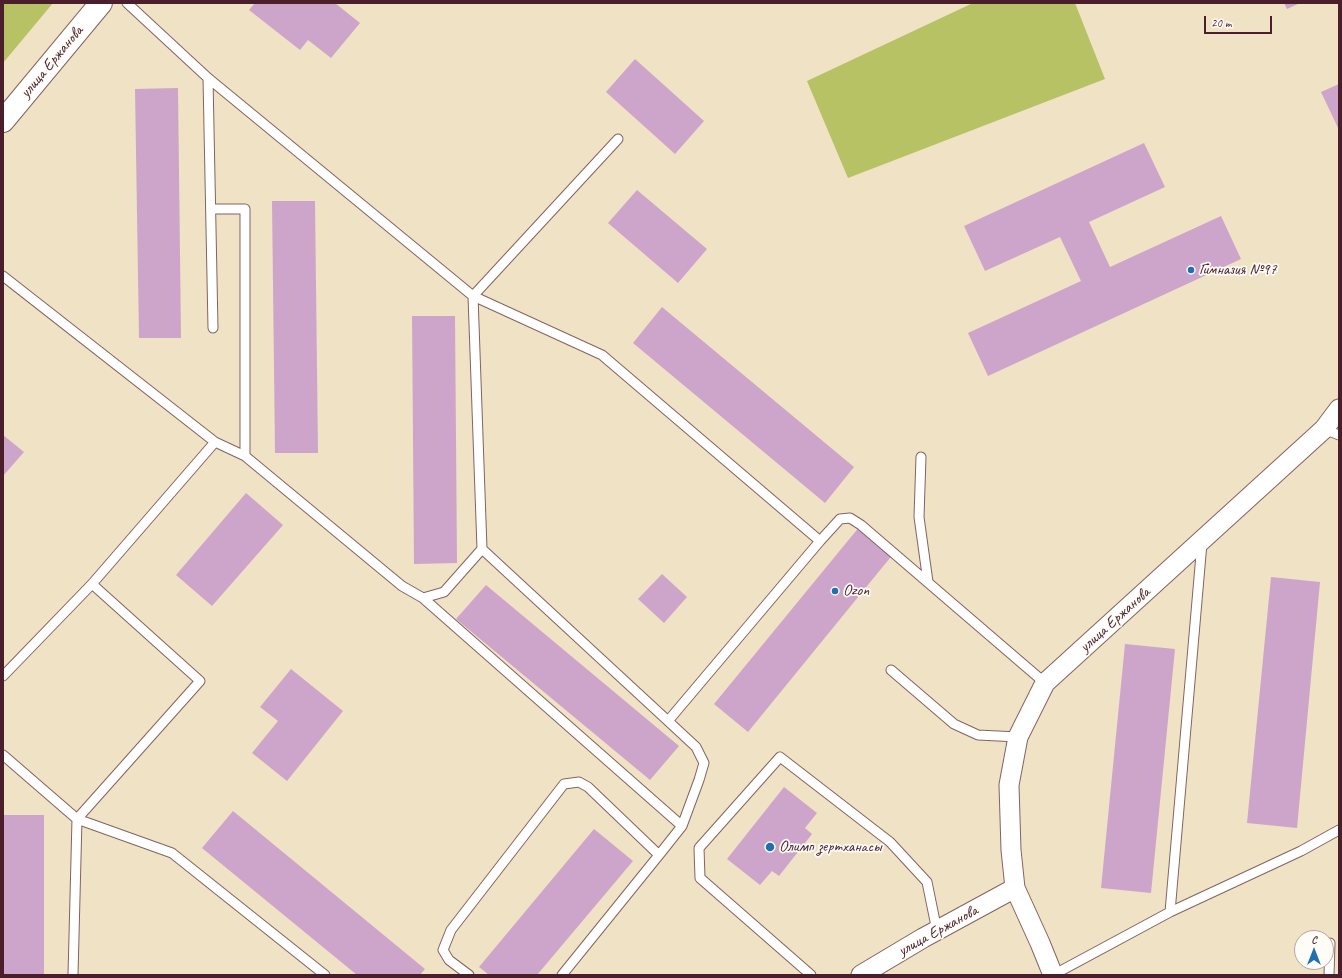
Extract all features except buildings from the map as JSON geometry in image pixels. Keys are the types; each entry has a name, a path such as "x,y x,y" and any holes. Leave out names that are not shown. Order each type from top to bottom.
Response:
{"street":[{"name":"улица Ержанова","path":"3,121 101,3"},
{"name":"улица Ержанова","path":"1053,975 1040,942 1015,888 1011,850 1009,785 1018,737 1045,683 1203,541 1331,432 1339,410"},
{"name":"улица Ержанова","path":"861,975 1015,888"}],"lane":[{"path":"127,3 208,78 473,296 602,355 820,541"},
{"path":"208,78 213,328"},
{"path":"423,598 444,592 482,549 473,296 618,139"},
{"path":"210,209 245,209 245,456"},
{"path":"3,276 215,442 245,456 402,586 423,598 682,826"},
{"path":"3,676 92,584 215,442"},
{"path":"921,457 919,517 928,582"},
{"path":"668,721 840,519 850,518 861,524 1045,683"},
{"path":"1170,912 1203,541"},
{"path":"482,549 696,747 704,763 700,780 682,826 562,975"},
{"path":"73,975 77,818 200,681 92,584"},
{"path":"891,670 954,724 978,735 1018,737"},
{"path":"3,754 77,818 172,853 325,975"},
{"path":"810,975 700,878 699,848 780,757 890,842 927,882 937,931"},
{"path":"469,975 449,960 443,950 451,930 564,784 579,782 588,787 659,855"},
{"path":"1053,975 1170,912 1301,851 1339,830"}],"green space":[{"path":"3,3 53,3 3,63"},
{"path":"973,3 1075,3 1105,79 848,178 807,81"}],"place":[{"name":"Гимназия №97","path":"1191,270"},
{"name":"Ozon","path":"835,591"},
{"name":"Олимп зертханасы","path":"770,847"}]}
